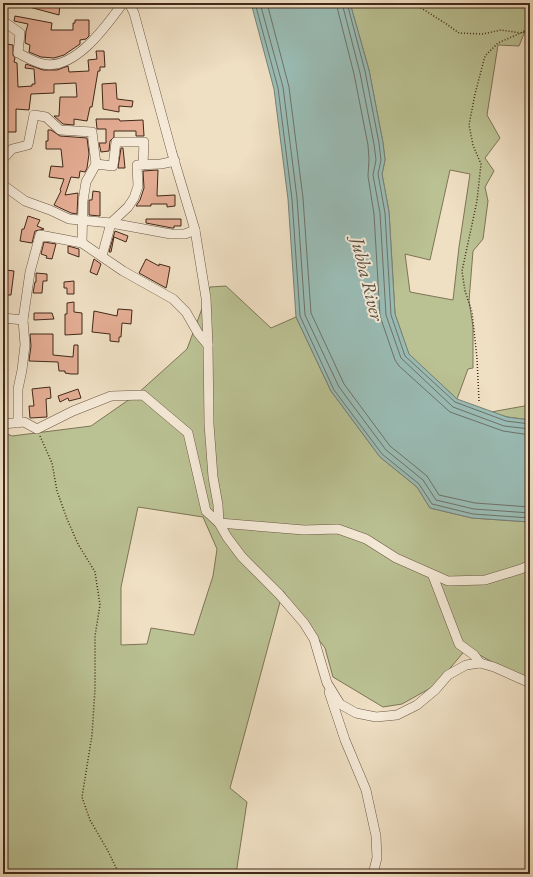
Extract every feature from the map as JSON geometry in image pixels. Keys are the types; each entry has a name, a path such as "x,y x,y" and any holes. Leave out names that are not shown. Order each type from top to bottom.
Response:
{"street":[{"path":"3,21 20,33 18,53 45,65 62,63 87,47 101,32 123,3"},
{"path":"129,3 134,13 195,230 206,298 209,424 213,477 218,505 219,523"},
{"path":"3,159 12,148 28,145 34,115 46,117 60,130 92,132 96,164 86,182 83,201 82,243"},
{"path":"96,164 113,166 116,142 144,142 144,165"},
{"path":"102,256 111,223 131,203 138,186 138,165 175,161"},
{"path":"3,185 25,201 69,219 111,223 170,234 185,234 195,230"},
{"path":"18,423 18,389 25,345 24,320 30,272 40,235 82,243 124,271 173,299 186,312 198,333 208,345"},
{"path":"3,318 24,320"},
{"path":"3,424 24,422 37,429 72,411 111,396 143,395 188,433 206,511 219,523 227,537 242,557 279,594 304,623 314,639 328,683 330,698 345,740 366,790 376,836 377,858 373,874"},
{"path":"219,523 304,530 338,529 366,539 396,558 448,581 485,580 530,565"},
{"path":"434,576 459,644 474,655 480,663"},
{"path":"328,683 340,704 356,713 376,717 397,715 417,705 435,690 448,675 466,665 480,663 494,667 530,684"}],"path":[{"path":"413,3 459,33 483,34 501,30 522,32 530,35"},
{"path":"479,400 477,358 472,312 465,291 462,271 477,201 481,164 473,146 468,125 485,56 498,43 522,32 530,26"},
{"path":"37,429 52,463 57,491 67,519 78,544 95,572 100,605 95,636 95,689 92,735 82,797 90,820 119,874"}],"green space":[{"path":"350,3 524,3 530,12 530,19 519,46 498,45 487,115 500,138 485,158 494,171 485,187 488,201 483,239 473,251 469,301 473,327 473,368 468,369 457,399 409,355 395,314 389,212 382,174 385,160 369,70","holes":["450,170 470,174 453,300 410,292 405,254 430,260"]},
{"path":"226,286 271,328 296,317 331,391 380,457 417,487 430,508 472,518 530,522 530,679 521,678 467,648 436,685 402,704 383,707 333,677 325,648 283,591 230,788 247,802 236,874 3,874 3,432 12,436 91,426 137,394 187,349 210,287","holes":["138,507 203,517 217,549 213,576 194,635 151,628 147,644 121,645 121,587"]},
{"path":"530,405 530,420 507,417 491,412"}],"water":[{"name":"Jubba River","path":"251,3 350,3 369,70 383,143 385,160 382,174 389,212 395,314 409,354 457,399 507,417 530,420 530,522 472,518 430,508 417,487 380,457 331,391 296,317 288,199 274,89"}],"building":[{"path":"22,3 60,4 59,15 22,5"},
{"path":"15,16 52,23 51,30 73,30 73,23 75,23 75,20 89,20 89,36 86,39 80,40 80,44 64,55 54,58 41,57 29,52 30,45 25,43 28,24 14,21"},
{"path":"6,44 13,45 13,55 15,58 14,62 17,63 18,87 32,86 32,84 35,84 34,69 25,68 26,64 43,70 57,70 68,66 69,72 89,71 88,60 97,59 96,51 104,51 105,67 100,67 100,71 98,71 92,107 90,107 87,121 74,119 74,125 63,124 54,116 59,116 60,97 77,97 76,83 54,84 54,93 31,94 29,110 16,109 16,132 3,132 3,61"},
{"path":"116,83 117,99 133,101 132,107 119,106 119,112 103,109 102,84"},
{"path":"96,119 119,119 120,121 143,120 144,136 136,136 136,131 114,131 114,137 110,141 109,151 101,152 99,143 106,143 106,129 97,129"},
{"path":"48,130 51,130 60,136 87,138 89,154 87,168 85,172 80,171 79,178 71,177 65,195 78,193 77,214 71,213 54,205 61,191 60,190 64,179 49,177 51,166 63,167 61,149 46,149"},
{"path":"121,148 123,148 125,168 118,168"},
{"path":"158,170 157,196 175,195 175,206 167,207 167,204 151,204 151,206 136,206 140,200 144,188 143,171"},
{"path":"93,191 100,192 100,216 89,215 89,200 92,200"},
{"path":"28,216 40,220 37,226 44,229 35,231 32,243 20,241 22,229 24,229"},
{"path":"146,219 181,219 181,226 174,226 174,228 172,228 146,223"},
{"path":"115,231 128,236 126,242 114,237 111,252 109,252"},
{"path":"44,242 56,244 52,259 46,258 47,256 41,254"},
{"path":"68,246 79,249 79,257 68,253"},
{"path":"94,259 101,264 97,275 90,272"},
{"path":"146,259 159,266 159,264 170,267 166,288 139,273"},
{"path":"6,270 14,271 11,295 3,295"},
{"path":"36,273 47,274 47,281 43,281 42,293 33,293 36,282"},
{"path":"74,281 74,294 67,294 67,288 64,288 64,282"},
{"path":"74,302 74,312 82,313 82,334 65,335 65,314 67,314 67,303"},
{"path":"118,309 132,310 131,324 122,323 119,342 110,341 110,334 92,332 94,311 117,316"},
{"path":"34,313 52,313 54,319 34,320"},
{"path":"30,334 53,334 53,355 73,357 74,345 78,345 78,374 59,371 58,362 29,361 31,346"},
{"path":"50,387 51,398 46,399 47,417 30,418 29,406 34,406 32,389"},
{"path":"78,389 81,398 69,401 68,398 60,402 58,396"}]}
